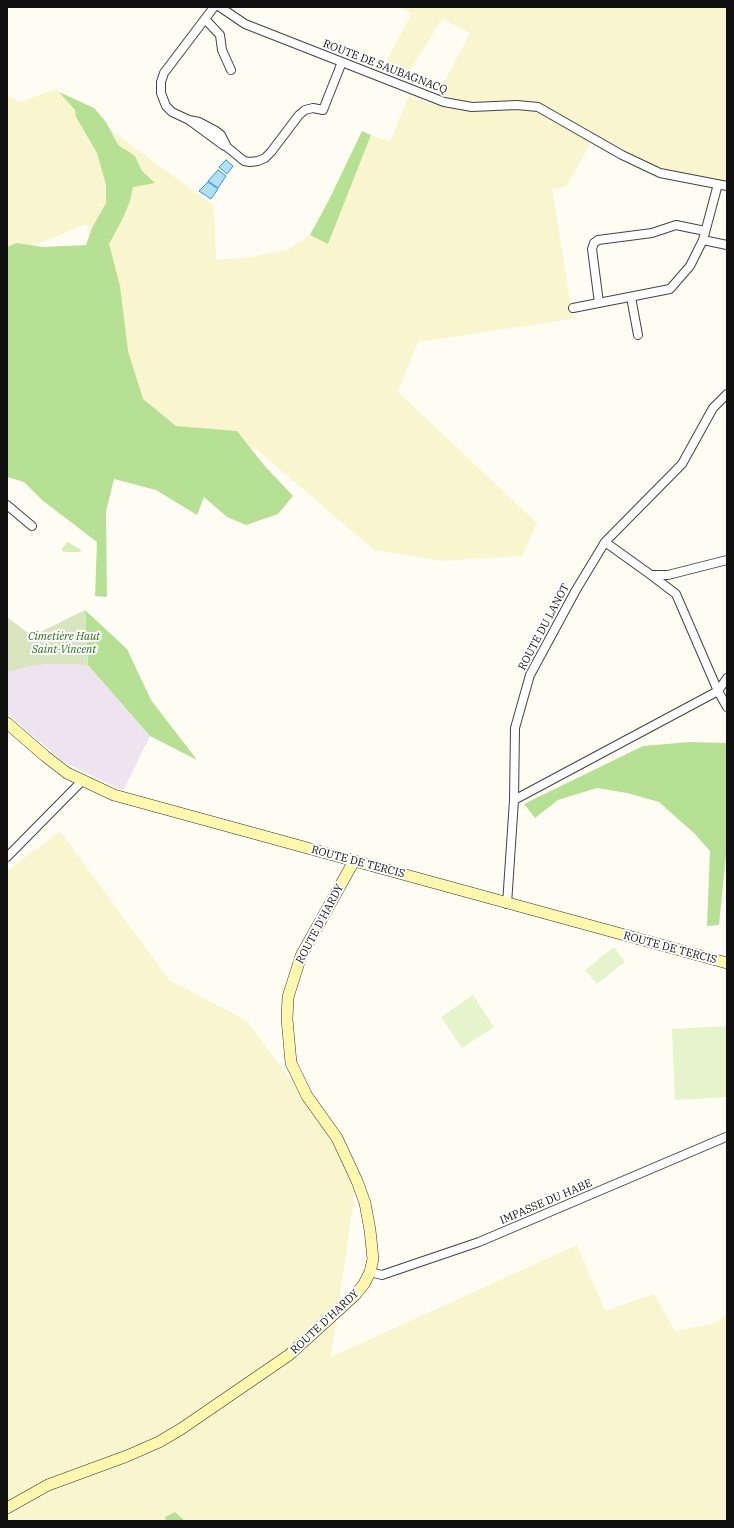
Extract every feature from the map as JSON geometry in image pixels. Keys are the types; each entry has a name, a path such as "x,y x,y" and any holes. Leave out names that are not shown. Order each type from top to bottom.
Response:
{"street":[{"path":"214,7 167,68 161,82 161,93 166,106 172,112 189,120 198,122 209,131 221,135 227,147 244,161 250,162 265,158 299,115 305,110 313,108 323,110 342,62"},
{"name":"ROUTE DE SAUBAGNACQ","path":"220,7 245,24 444,102 472,107 517,105 538,107 622,156 660,173 727,186"},
{"path":"205,19 220,35 222,50 232,70"},
{"path":"573,308 670,290 690,266 703,240 718,184"},
{"path":"599,303 592,249 594,243 598,240 652,233 676,225 705,231"},
{"path":"703,240 727,245"},
{"path":"631,297 638,335"},
{"name":"ROUTE DU LANOT","path":"507,904 514,800 515,728 530,675 576,590 605,542 682,464 712,408 727,394"},
{"path":"7,505 32,526"},
{"path":"605,542 676,594 723,691 727,707"},
{"path":"651,575 668,575 727,560"},
{"path":"514,800 723,691 727,678"},
{"name":"ROUTE DE TERCIS","path":"7,723 56,765 82,781 131,800 727,963"},
{"path":"7,857 82,781"},
{"name":"ROUTE D'HARDY","path":"7,1508 48,1484 127,1456 159,1442 181,1429 289,1356 355,1295 364,1284 370,1272 373,1259 365,1203 357,1181 337,1138 307,1096 291,1063 288,1041 288,997 293,978 311,938 354,861"},
{"name":"IMPASSE DU HABE","path":"370,1272 382,1275 479,1242 726,1136"}],"shaded area":[{"path":"396,7 727,7 727,183 646,172 590,144 566,187 552,189 573,319 418,342 398,392 537,523 522,556 442,561 374,550 256,449 133,424 87,224 7,256 7,95 21,102 55,89 214,206 216,260 251,257 287,250 310,235 328,244 371,135 390,142 409,95 432,105 470,33 442,19 406,77 382,70 412,13"},
{"path":"50,664 88,665 150,736 123,791 62,761 7,713 7,672 32,666"},
{"path":"60,831 169,980 247,1021 358,1170 331,1357 577,1245 605,1311 654,1294 675,1331 715,1323 727,1313 727,1521 185,1521 175,1512 165,1517 166,1521 7,1521 7,871"}],"green space":[{"path":"59,92 94,108 106,122 118,145 135,156 142,171 155,183 133,187 130,201 123,218 109,244 120,286 128,351 143,399 176,426 237,431 263,464 293,496 278,514 246,525 227,517 204,497 197,515 156,490 114,479 106,511 107,597 95,596 97,542 42,500 24,482 7,477 7,247 17,243 43,247 86,245 92,228 106,203 106,185 97,153 76,117 75,110"},
{"path":"362,131 371,135 328,244 310,235 330,198"},
{"path":"67,542 80,549 81,552 63,552 62,549"},
{"path":"85,610 127,649 151,700 197,760 150,736 88,665"},
{"name":"Cimetière Haut Saint-Vincent","path":"85,610 88,665 50,664 32,666 7,672 7,617 32,636"},
{"path":"690,742 727,743 727,845 719,925 707,926 710,851 694,833 659,802 627,793 597,788 558,800 535,818 524,804 643,746"},
{"path":"614,947 625,962 597,984 585,970"},
{"path":"473,995 494,1027 462,1048 441,1017"},
{"path":"727,1026 727,1097 675,1100 672,1029"},
{"path":"175,1512 185,1521 166,1521 165,1517"}],"water":[{"path":"226,160 233,166 227,174 219,167"},
{"path":"218,170 226,176 218,188 208,181"},
{"path":"208,182 218,189 211,199 199,191"}]}
